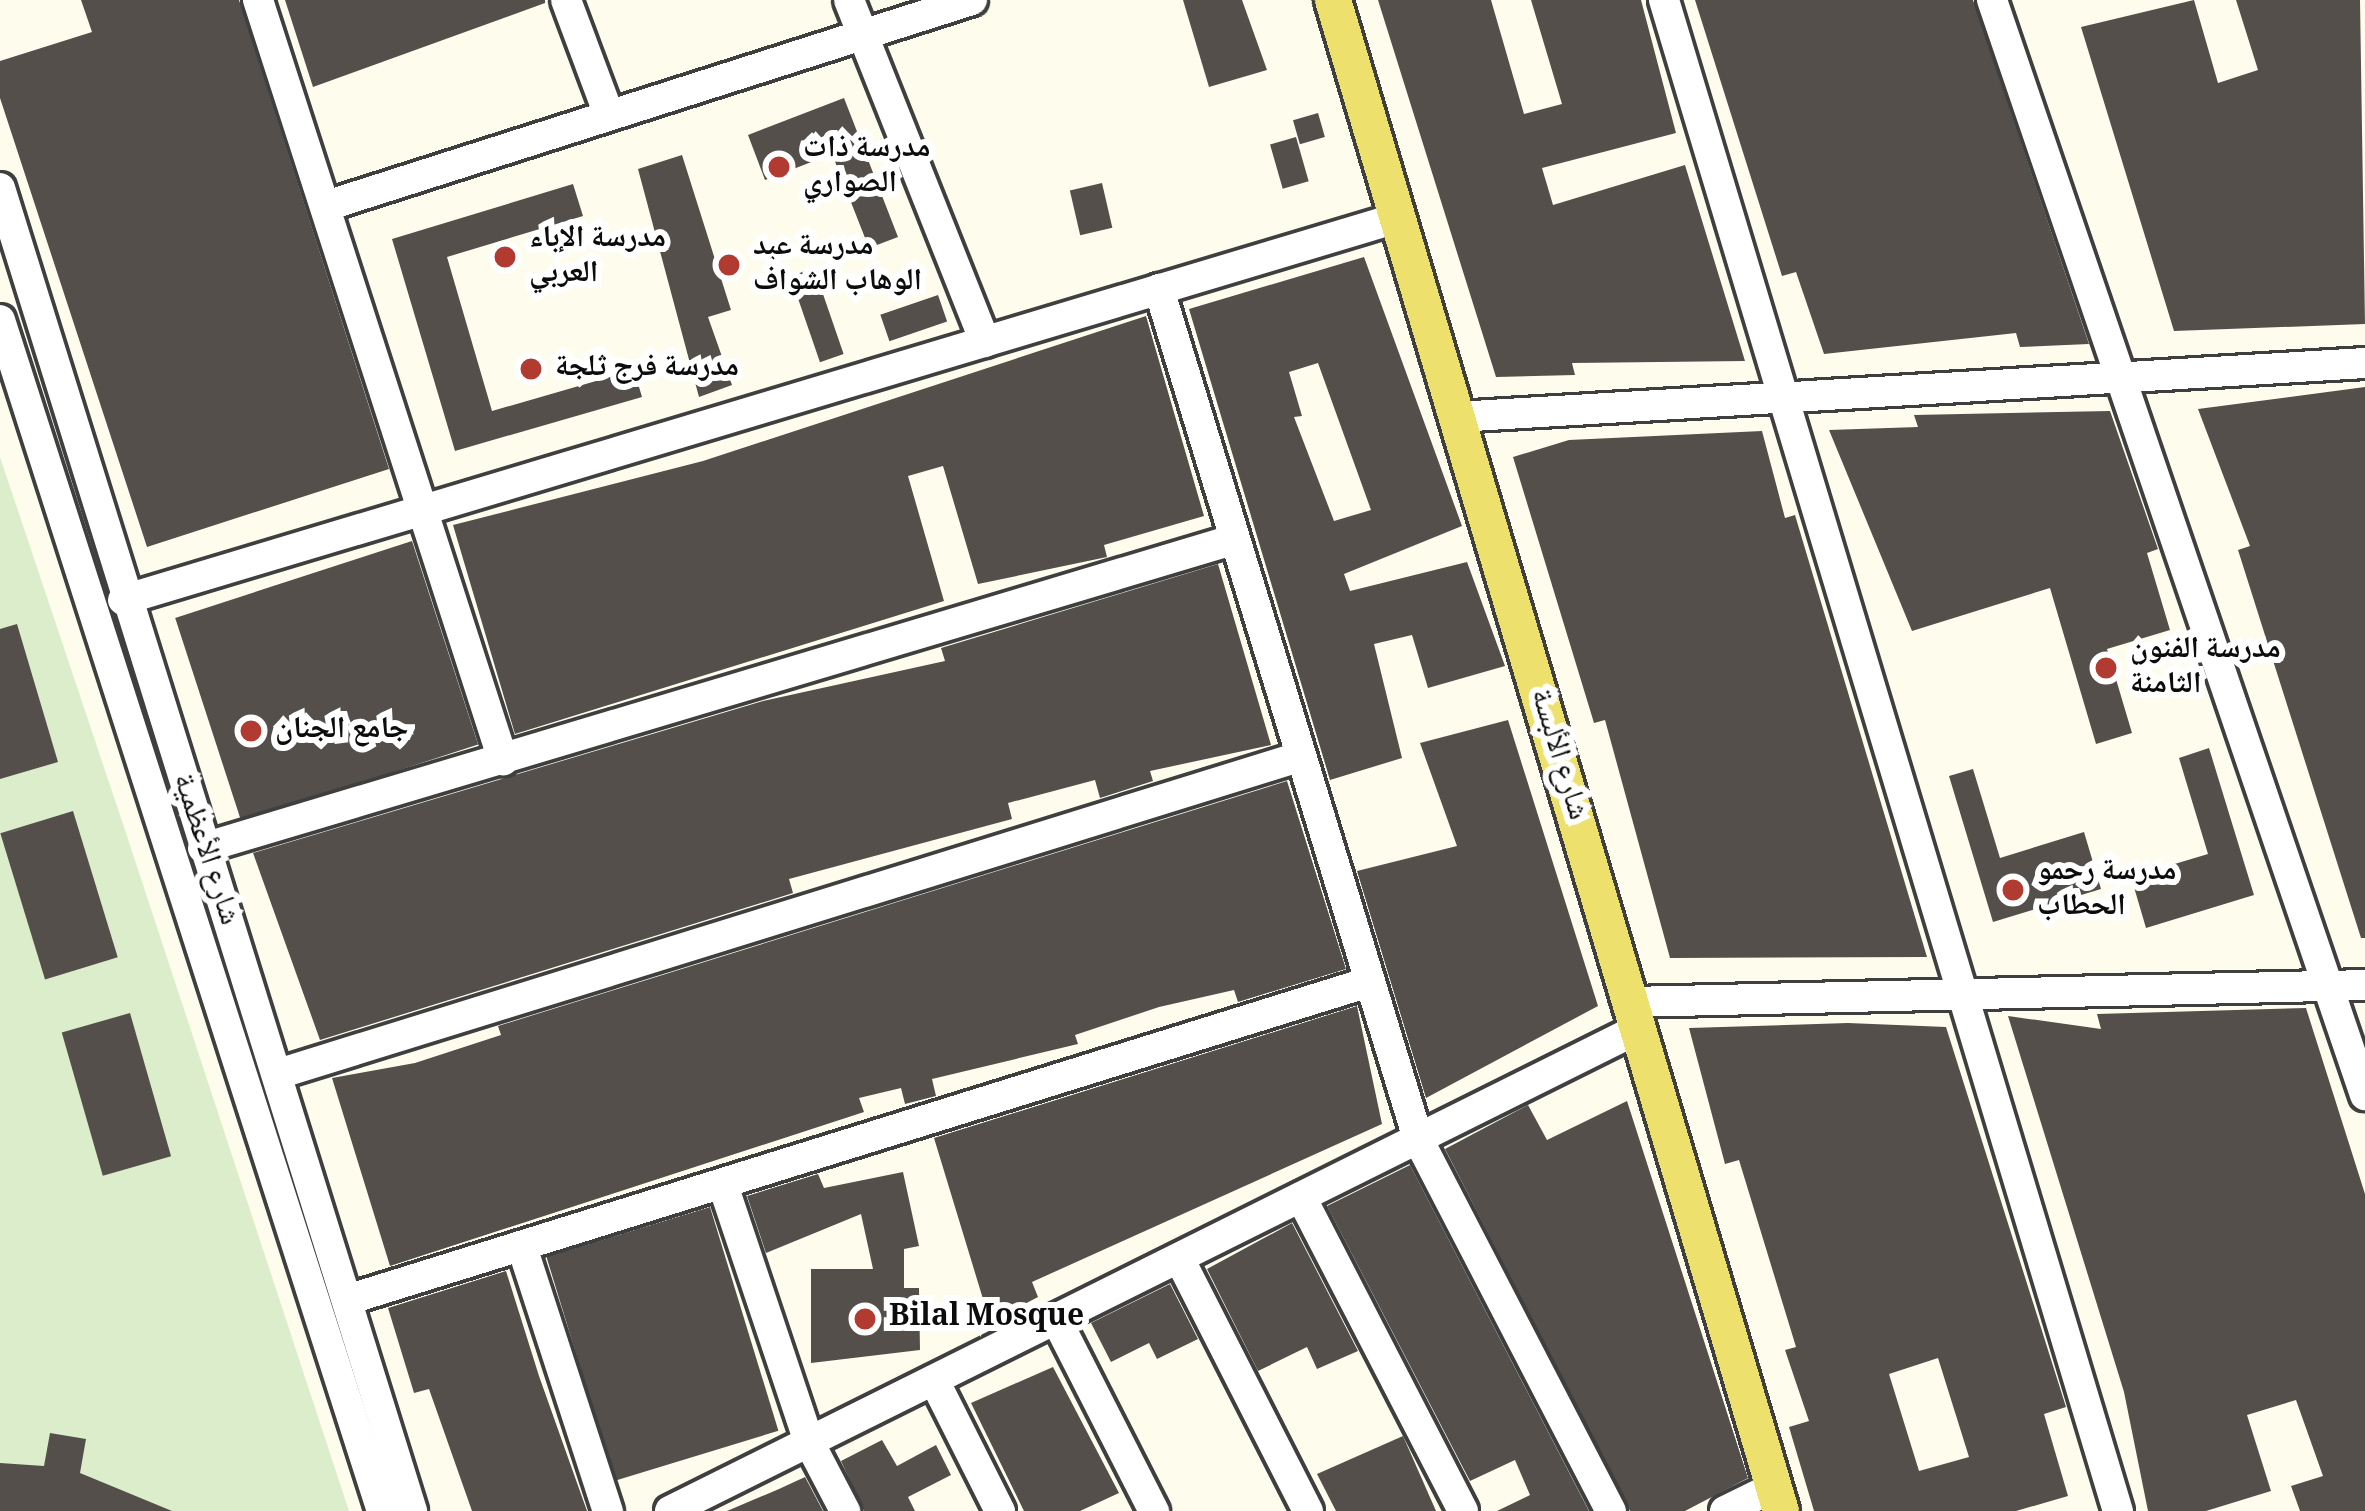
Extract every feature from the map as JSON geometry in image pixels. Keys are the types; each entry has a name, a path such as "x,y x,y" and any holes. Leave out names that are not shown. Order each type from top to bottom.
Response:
{"main road":[{"name":"شارع الألبسة","path":"1333,0 1778,1499"}],"street":[{"path":"258,0 426,509 503,760"},
{"path":"566,0 609,116"},
{"path":"849,0 986,342"},
{"path":"326,206 972,0"},
{"path":"1664,0 2119,1511"},
{"path":"1992,0 2116,380 2365,1096"},
{"name":"شارع الأعظمية","path":"0,188 123,599 350,1299 412,1511"},
{"path":"123,599 1397,218"},
{"path":"1159,289 1418,1139 1611,1511"},
{"path":"0,320 382,1511"},
{"path":"1456,417 2365,362"},
{"path":"203,848 1232,540"},
{"path":"278,1074 1299,758"},
{"path":"350,1299 1369,982"},
{"path":"690,1507 809,1442 1418,1139 1634,1016 1962,994 2365,986"},
{"path":"723,1185 809,1442 845,1511"},
{"path":"1301,1197 1463,1511"},
{"path":"522,1247 608,1511"},
{"path":"1179,1258 1308,1511"},
{"path":"1056,1319 1154,1511"},
{"path":"934,1379 1000,1511"},
{"path":"1725,1511 1778,1499"}],"green space":[{"path":"0,457 126,833 349,1511 0,1511"}],"building":[{"path":"81,0 239,0 389,469 147,547 0,98 0,61 92,32"},
{"path":"285,0 545,0 545,3 313,87"},
{"path":"1183,0 1242,0 1267,70 1209,87"},
{"path":"1378,0 1491,0 1524,114 1562,104 1531,0 1641,0 1676,133 1542,168 1553,205 1685,165 1745,361 1572,363 1575,375 1496,377"},
{"path":"1695,0 1973,0 2089,344 2020,347 2016,333 1824,354 1796,272 1782,276"},
{"path":"2194,0 2218,83 2258,70 2236,0 2360,0 2365,324 2174,331 2081,27"},
{"name":"مدرسة ذات الصواري","path":"844,98 898,237 869,248 832,154 765,180 748,135"},
{"path":"1318,113 1325,137 1300,144 1293,120"},
{"path":"1296,137 1309,181 1283,189 1270,144"},
{"path":"682,155 731,310 708,317 732,385 699,397 638,169"},
{"path":"1102,183 1112,228 1080,235 1070,190"},
{"path":"573,184 583,216 447,257 492,411 634,370 642,397 455,451 392,239"},
{"path":"1364,257 1462,526 1344,574 1350,591 1467,562 1505,666 1428,688 1412,635 1374,644 1402,758 1330,780 1189,309","holes":["1318,363 1371,510 1334,521 1294,417 1302,416 1289,372"]},
{"path":"814,268 844,354 820,362 790,276"},
{"path":"938,295 947,321 889,341 880,315"},
{"path":"1146,316 1204,516 1104,545 1107,557 978,584 943,466 908,476 944,601 515,734 453,525 703,461"},
{"path":"2365,387 2365,938 2361,938 2238,550 2250,546 2198,409"},
{"path":"2110,411 2158,549 2147,553 2170,630 2107,649 2132,733 2096,744 2050,588 1912,631 1829,430 1918,427 1914,415"},
{"path":"1762,431 1785,518 1795,515 1927,957 1670,958 1605,720 1594,723 1513,457 1569,440"},
{"path":"412,541 478,745 241,821 175,618"},
{"path":"1218,564 1271,745 1150,771 1153,781 1100,798 1095,780 1008,803 1012,819 789,879 793,893 320,1040 253,853 763,701 945,661 941,648"},
{"path":"17,624 58,762 0,779 0,629"},
{"path":"1508,720 1598,1006 1426,1098 1357,871 1457,846 1420,743"},
{"path":"2209,748 2254,895 2146,928 2131,877 2208,854 2179,758"},
{"path":"1973,769 2000,858 2084,832 2101,889 1993,922 1949,776"},
{"path":"1287,781 1346,969 1238,1002 1234,990 1159,1007 1075,1035 1078,1044 932,1079 936,1096 905,1104 901,1088 859,1098 864,1112 390,1266 332,1078 415,1063 501,1035 498,1026"},
{"path":"73,811 118,957 45,980 0,833"},
{"path":"1357,1006 1382,1124 1032,1282 1038,1297 990,1322 934,1138"},
{"path":"2306,1008 2365,1194 2365,1511 2300,1511 2291,1486 2323,1476 2296,1400 2247,1415 2271,1491 2206,1511 2148,1511 2124,1392 2008,1016 2101,1029 2097,1014"},
{"path":"130,1013 171,1156 103,1176 62,1033"},
{"path":"1848,1023 1946,1027 2066,1407 2044,1414 2068,1496 2016,1511 1814,1511 1789,1427 1809,1421 1785,1350 1796,1347 1739,1160 1725,1164 1689,1028","holes":["1938,1358 1969,1457 1919,1471 1889,1374"]},
{"path":"1627,1101 1748,1478 1685,1511 1630,1511 1445,1149 1528,1105 1547,1140"},
{"path":"1410,1165 1589,1511 1497,1511 1530,1495 1515,1460 1470,1481 1327,1206"},
{"path":"903,1172 919,1246 904,1249 904,1288 919,1288 920,1350 811,1363 811,1269 873,1269 861,1214 766,1253 747,1196 818,1174 824,1188"},
{"path":"710,1207 778,1431 615,1481 546,1257"},
{"path":"1292,1223 1358,1351 1317,1369 1307,1347 1258,1371 1207,1269"},
{"path":"506,1271 587,1511 472,1511 429,1389 414,1393 388,1308"},
{"path":"1170,1284 1198,1339 1157,1359 1149,1343 1111,1362 1091,1323"},
{"path":"1053,1367 1119,1493 1080,1511 1024,1511 971,1403"},
{"path":"50,1433 86,1439 80,1473 172,1511 0,1511 0,1463 44,1466"},
{"path":"1403,1436 1436,1511 1336,1511 1317,1474"},
{"path":"882,1440 897,1466 936,1445 951,1475 908,1497 915,1511 864,1511 841,1461"},
{"path":"805,1477 823,1511 727,1511 779,1489"}],"place":[{"name":"مدرسة ذات الصواري","path":"779,167"},
{"name":"مدرسة الإباء العربي","path":"505,257"},
{"name":"مدرسة عبد الوهاب الشواف","path":"729,265"},
{"name":"مدرسة فرج ثلجة","path":"531,369"},
{"name":"مدرسة الفنون الثامنة","path":"2106,668"},
{"name":"جامع الجنان","path":"251,731"},
{"name":"مدرسة رحمو الحطاب","path":"2013,890"},
{"name":"Bilal Mosque","path":"865,1319"}]}
